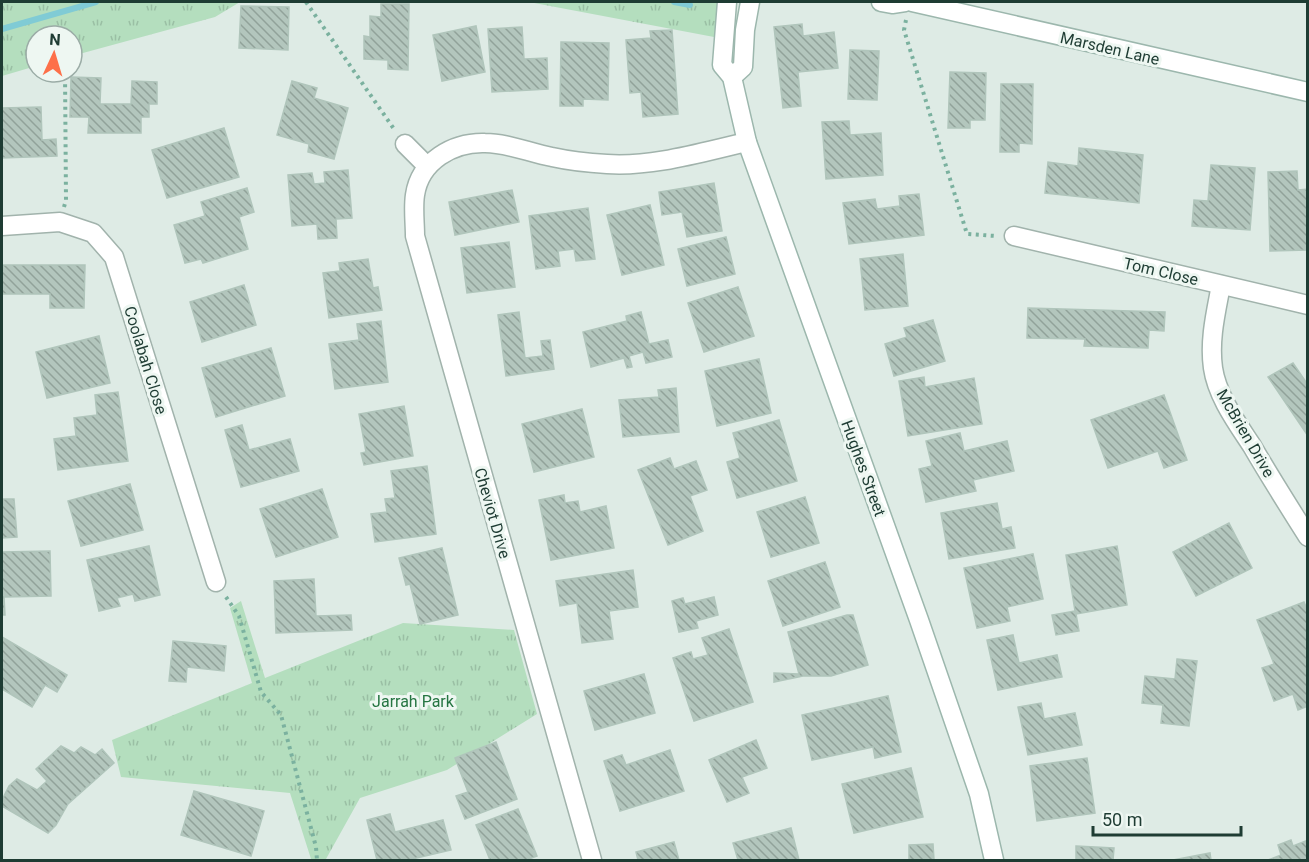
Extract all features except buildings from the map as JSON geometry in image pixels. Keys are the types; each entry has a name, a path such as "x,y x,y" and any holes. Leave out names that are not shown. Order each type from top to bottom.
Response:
{"street":[{"name":"Hughes Street","path":"727,2 722,65 732,77 747,142 979,794 994,861"},
{"path":"732,77 742,67 750,2"},
{"name":"Marsden Lane","path":"881,2 908,5 1308,92"},
{"path":"405,144 427,166 440,154 465,145 486,143 553,157 608,164 645,163 747,142"},
{"name":"Cheviot Drive","path":"427,166 415,194 415,236 592,861"},
{"name":"Coolabah Close","path":"2,226 60,222 93,233 114,257 216,582"},
{"name":"Tom Close","path":"1014,236 1308,304"},
{"name":"McBrien Drive","path":"1221,285 1212,345 1213,369 1219,389 1308,537"}],"path":[{"path":"306,2 405,144"},
{"path":"908,5 904,30 967,234 1014,236"},
{"path":"60,222 66,200 65,84"},
{"path":"216,582 239,616 261,692 281,715 316,847 317,861"}],"green space":[{"path":"2,2 240,2 215,17 84,53 84,24 24,24 24,70 2,76"},
{"path":"529,2 720,2 714,37"},
{"name":"Jarrah Park","path":"241,601 265,678 403,623 514,630 537,714 447,770 360,798 326,859 311,859 290,793 121,777 112,740 252,683 230,608"}],"waterway":[{"path":"2,29 96,2"},
{"path":"674,2 690,5"}]}
